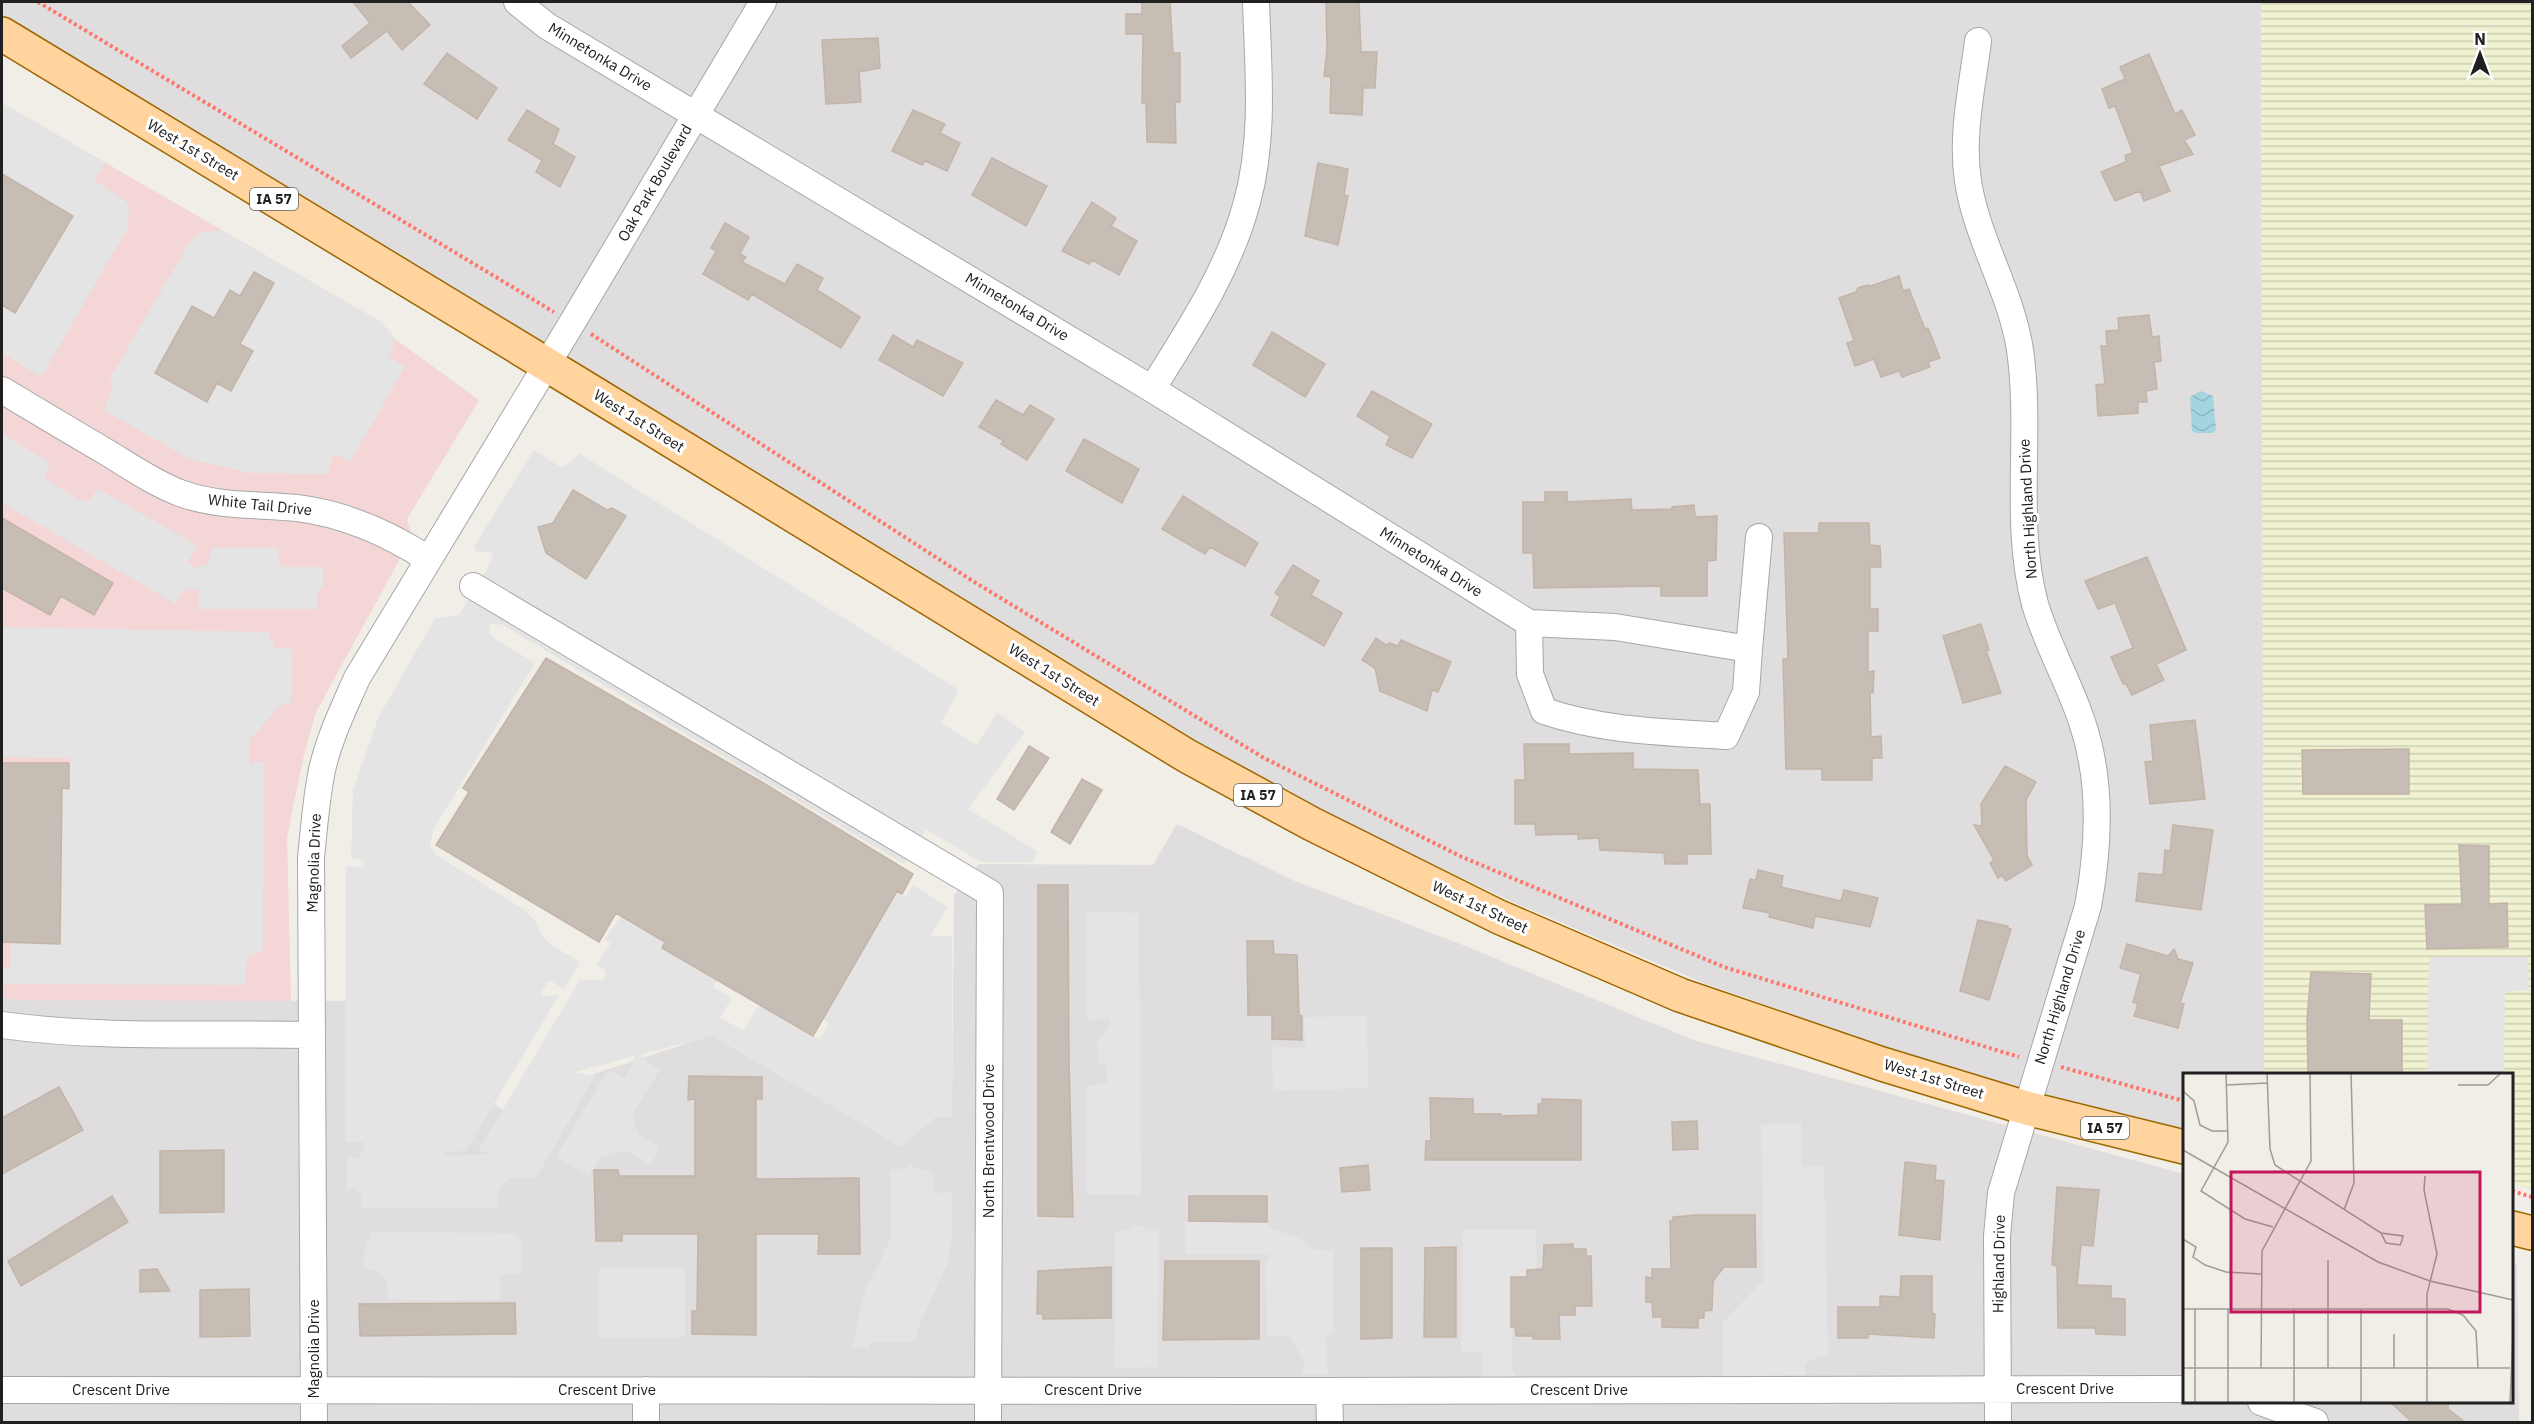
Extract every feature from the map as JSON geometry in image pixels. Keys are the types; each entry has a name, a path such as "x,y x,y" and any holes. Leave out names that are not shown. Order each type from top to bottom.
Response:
{"main road":[{"name":"West 1st Street","path":"2,34 1187,756 1385,861 1498,918 1680,995 1882,1064 2026,1108 2183,1147"},
{"path":"2513,1228 2532,1233"}],"street":[{"name":"Minnetonka Drive","path":"517,2 546,26 1152,389 1523,619"},
{"name":"Oak Park Boulevard","path":"547,364 763,2"},
{"path":"1152,389 1196,320 1214,285 1232,246 1248,201 1259,111 1256,2"},
{"name":"North Highland Drive","path":"1978,41 1965,151 1968,183 2013,316 2020,350 2023,384 2027,568 2047,638 2083,723 2092,763 2096,801 2094,876 2088,906 2026,1108"},
{"name":"Magnolia Drive","path":"314,1422 311,858 316,806 323,768 335,728 357,678 547,364"},
{"name":"White Tail Drive","path":"2,390 150,478 180,493 243,506 297,508 326,513 355,521 397,539 428,560"},
{"path":"1749,649 1616,627 1523,619 1530,674 1544,711 1577,722 1644,731 1726,736 1746,692 1759,537"},
{"name":"North Brentwood Drive","path":"473,586 990,893 988,1422"},
{"path":"2,1025 48,1031 149,1035 312,1035"},
{"name":"Highland Drive","path":"1998,1422 1997,1236 2001,1193 2026,1108"},
{"name":"Crescent Drive","path":"2,1390 2183,1389"},
{"path":"646,1390 646,1422"},
{"path":"1329,1391 1330,1422"},
{"path":"2266,1403 2315,1422"}],"path":[{"path":"38,2 572,323 971,580 1264,758 1462,857 1724,968 2041,1062 2183,1101"},
{"path":"2513,1192 2532,1197"}],"shaded area":[{"path":"2,2 2261,2 2264,1073 2183,1073 2183,1132 1940,1067 1704,983 1515,903 1337,818 1182,733 2,15"},
{"path":"2,103 381,322 380,328 479,400 407,519 412,537 316,712 303,759 287,837 291,1001 2,998"},
{"path":"2,103 105,163 95,178 96,182 125,200 129,206 128,228 41,377 2,353"},
{"path":"221,230 381,322 393,335 394,346 388,356 405,367 350,462 334,453 327,474 251,473 198,461 188,458 104,410 113,385 110,378 191,240 202,232"},
{"path":"2,434 51,463 45,475 47,480 81,501 88,501 98,489 197,545 188,561 194,568 207,565 213,548 278,548 279,564 285,567 323,567 323,589 317,591 317,609 199,609 199,590 184,589 176,604 2,503"},
{"path":"534,450 562,468 580,454 959,690 941,723 977,745 997,713 1025,732 968,809 1037,851 1034,862 981,862 926,829 904,864 503,625 491,623 489,632 492,637 535,663 434,828 430,844 435,854 525,910 535,921 542,936 553,946 580,962 564,989 549,980 541,993 545,996 559,995 466,1151 446,1152 445,1156 490,1154 490,1152 478,1151 580,980 602,980 605,977 605,970 596,965 611,943 605,939 621,916 665,942 662,948 717,980 713,987 732,998 720,1018 743,1030 759,1005 820,1039 829,1024 823,1019 897,891 906,897 913,885 948,907 931,934 933,936 952,936 952,1117 936,1117 901,1147 712,1036 642,1054 646,1060 660,1070 634,1111 633,1120 639,1135 660,1147 651,1165 630,1153 618,1151 601,1157 589,1176 556,1157 608,1070 625,1078 634,1056 575,1072 595,1076 536,1178 510,1178 499,1188 497,1208 361,1208 362,1197 359,1192 356,1189 346,1189 347,1157 357,1158 364,1151 363,1142 345,1142 346,866 364,867 358,859 351,858 353,791 378,718 435,618 459,615 486,571 493,553 476,551 475,545"},
{"path":"2,627 268,632 275,648 293,649 291,702 275,708 274,713 249,740 250,765 264,761 263,950 247,957 245,985 2,984 2,968 10,968 11,942 60,943 62,788 69,788 70,758 2,757"},
{"path":"1177,824 1292,880 1463,945 1696,1041 2183,1174 2183,1403 2513,1403 2513,1262 2517,1264 2519,1422 2,1422 2,998 23,1000 349,1001 552,1145 594,1074 712,1035 936,1116 952,1113 954,895 979,864 1153,865"},
{"path":"1086,911 1139,913 1141,1195 1087,1195 1086,1086 1107,1083 1106,1066 1098,1062 1097,1041 1104,1036 1111,1023 1108,1019 1087,1020"},
{"path":"2429,957 2528,957 2529,990 2505,992 2504,1073 2427,1073"},
{"path":"1367,1016 1368,1088 1273,1091 1272,1047 1305,1048 1304,1017"},
{"path":"1801,1123 1802,1167 1824,1167 1828,1354 1805,1363 1805,1375 1723,1376 1722,1323 1764,1280 1761,1124"},
{"path":"909,1165 935,1174 933,1189 937,1193 952,1192 952,1238 948,1263 918,1328 915,1342 870,1342 870,1348 853,1347 867,1286 891,1235 891,1170 906,1168"},
{"path":"1185,1221 1267,1222 1272,1229 1296,1237 1316,1250 1333,1250 1333,1333 1326,1336 1328,1375 1302,1375 1304,1361 1289,1336 1267,1336 1265,1264 1270,1254 1185,1254"},
{"path":"1144,1226 1145,1231 1159,1231 1158,1367 1114,1368 1115,1231 1129,1231 1130,1227"},
{"path":"1463,1229 1536,1229 1537,1270 1527,1270 1527,1277 1511,1277 1512,1368 1516,1377 1482,1377 1482,1353 1461,1351"},
{"path":"371,1232 516,1233 521,1238 522,1269 520,1274 501,1276 500,1300 389,1300 385,1277 379,1272 364,1268 364,1253"},
{"path":"599,1267 685,1268 685,1337 599,1337"}],"green space":[{"path":"2261,2 2532,2 2532,1189 2513,1184 2513,1073 2264,1073"}],"water":[{"path":"2201,391 2213,396 2216,430 2213,433 2192,431 2190,397"}],"building":[{"path":"353,2 408,2 430,25 402,50 387,31 351,58 342,46 370,23"},
{"path":"1142,2 1170,2 1173,53 1180,53 1180,102 1175,102 1176,143 1147,142 1146,103 1142,103 1143,34 1126,34 1126,14 1142,14"},
{"path":"1326,2 1359,2 1361,52 1377,52 1375,88 1363,88 1362,115 1330,113 1331,77 1324,76 1327,50"},
{"path":"878,38 880,68 859,72 861,102 826,104 822,40"},
{"path":"447,53 497,88 477,119 424,84"},
{"path":"2149,54 2175,114 2182,110 2195,135 2184,140 2193,154 2159,166 2170,191 2144,201 2140,191 2115,201 2101,172 2126,162 2125,155 2133,153 2115,106 2109,108 2102,89 2125,79 2120,67"},
{"path":"527,110 559,129 553,144 575,157 560,187 536,172 542,160 508,140"},
{"path":"913,110 945,124 940,133 960,143 947,171 925,161 922,165 892,151"},
{"path":"992,158 1047,186 1026,226 972,195"},
{"path":"1318,163 1348,169 1344,195 1348,196 1338,245 1305,236"},
{"path":"2,174 73,216 15,313 2,305"},
{"path":"1092,202 1116,218 1111,226 1137,241 1119,275 1092,260 1089,264 1062,251"},
{"path":"725,223 749,237 740,254 746,257 742,262 785,284 797,264 823,278 817,290 860,317 841,348 752,294 748,300 703,274 716,251 711,248"},
{"path":"254,272 274,283 240,344 253,351 231,391 217,383 207,402 155,373 192,306 214,318 230,290 240,296"},
{"path":"1899,276 1903,291 1909,289 1940,358 1928,362 1930,367 1902,377 1899,371 1881,377 1874,359 1855,366 1847,343 1854,341 1839,298 1856,292 1858,288"},
{"path":"2149,315 2152,337 2159,336 2161,361 2154,362 2157,389 2146,391 2147,402 2138,402 2138,413 2098,416 2096,385 2105,384 2101,346 2107,346 2106,331 2119,330 2118,318"},
{"path":"1272,332 1325,364 1305,397 1253,365"},
{"path":"893,335 913,347 917,340 963,363 943,396 879,360"},
{"path":"1372,391 1432,424 1412,458 1386,445 1390,436 1357,416"},
{"path":"996,400 1023,415 1030,405 1054,419 1027,460 1001,444 1004,441 979,427"},
{"path":"1084,439 1139,469 1122,503 1066,471"},
{"path":"573,490 607,510 612,508 626,516 586,579 546,553 538,527 553,523"},
{"path":"1545,492 1567,492 1567,502 1631,499 1632,510 1672,509 1672,507 1694,505 1695,517 1717,516 1716,560 1707,561 1707,596 1661,596 1661,586 1534,588 1533,553 1523,553 1523,502 1545,502"},
{"path":"1183,496 1258,543 1245,566 1210,547 1205,554 1162,529"},
{"path":"2,518 113,583 94,615 61,596 50,615 2,588"},
{"path":"1819,523 1869,523 1870,545 1880,546 1881,567 1870,567 1870,609 1878,609 1878,631 1868,631 1868,672 1874,671 1873,693 1870,693 1871,737 1881,736 1882,758 1872,758 1872,780 1822,780 1822,769 1786,769 1783,659 1788,659 1784,533 1819,533"},
{"path":"2147,557 2186,650 2156,664 2164,680 2132,695 2126,684 2123,684 2111,657 2133,648 2115,603 2098,609 2085,581"},
{"path":"1293,565 1319,581 1311,595 1342,613 1324,646 1271,615 1280,597 1275,593"},
{"path":"1981,624 1989,650 1986,650 2001,693 1963,703 1943,636"},
{"path":"1376,638 1386,645 1389,643 1398,646 1401,640 1451,662 1438,692 1432,690 1427,711 1380,691 1375,668 1362,660"},
{"path":"546,658 760,781 913,874 902,894 897,891 813,1036 662,948 665,942 616,913 599,942 436,845 469,792 463,788"},
{"path":"2195,720 2205,799 2150,804 2145,762 2153,761 2150,725"},
{"path":"1524,744 1569,744 1569,754 1633,753 1633,769 1698,770 1700,804 1710,804 1711,854 1687,854 1687,864 1665,864 1664,853 1600,850 1599,838 1578,839 1578,834 1536,835 1535,824 1515,824 1515,780 1525,780"},
{"path":"1029,746 1049,758 1014,810 997,799"},
{"path":"2409,749 2409,794 2303,794 2302,750"},
{"path":"2,763 69,763 69,789 62,788 60,944 2,942"},
{"path":"2005,766 2036,782 2026,800 2027,856 2032,865 2006,881 2002,875 1998,878 1990,863 1994,860 1974,825 1982,826 1981,804"},
{"path":"1082,779 1102,790 1070,844 1051,832"},
{"path":"2173,825 2213,830 2201,910 2136,901 2139,873 2163,875 2165,850 2170,851"},
{"path":"2459,845 2489,846 2489,904 2507,903 2508,947 2427,949 2425,905 2462,904"},
{"path":"1758,870 1783,876 1781,887 1841,901 1844,890 1878,898 1870,927 1815,916 1813,928 1769,917 1770,913 1743,908 1750,879 1756,880"},
{"path":"1038,885 1068,885 1073,1217 1038,1216"},
{"path":"1978,920 2008,926 2008,929 2011,929 1989,1000 1960,991"},
{"path":"1247,941 1273,941 1274,954 1297,955 1302,1040 1272,1039 1272,1015 1248,1015"},
{"path":"2127,944 2168,956 2174,949 2178,959 2193,963 2180,1003 2184,1004 2178,1028 2134,1016 2138,1004 2133,1002 2141,974 2120,968"},
{"path":"2311,972 2371,974 2369,1020 2402,1020 2402,1073 2308,1073 2307,1020"},
{"path":"689,1076 762,1077 762,1099 756,1099 756,1179 859,1178 860,1254 818,1254 819,1234 756,1234 756,1335 692,1334 692,1311 697,1311 698,1234 622,1234 622,1241 596,1241 594,1170 618,1170 619,1176 695,1176 695,1099 688,1100"},
{"path":"59,1087 83,1130 2,1174 2,1118"},
{"path":"1430,1098 1473,1099 1473,1114 1501,1114 1501,1116 1538,1115 1538,1104 1542,1104 1542,1099 1581,1100 1581,1160 1425,1160 1426,1141 1431,1141"},
{"path":"1697,1121 1698,1149 1673,1150 1672,1122"},
{"path":"224,1150 224,1212 160,1213 160,1151"},
{"path":"1905,1162 1936,1166 1935,1180 1944,1181 1940,1240 1899,1235"},
{"path":"1368,1165 1370,1190 1342,1192 1340,1168"},
{"path":"2057,1187 2099,1190 2093,1246 2081,1245 2077,1285 2111,1286 2111,1298 2125,1299 2125,1335 2096,1334 2095,1328 2058,1328 2057,1266 2052,1265"},
{"path":"112,1196 128,1222 21,1286 8,1261"},
{"path":"1189,1196 1267,1196 1267,1222 1189,1221"},
{"path":"1755,1215 1756,1267 1724,1267 1713,1281 1712,1310 1704,1311 1704,1318 1698,1318 1698,1328 1662,1327 1662,1317 1653,1317 1652,1302 1646,1302 1646,1277 1652,1278 1652,1269 1671,1269 1670,1221 1673,1221 1673,1217"},
{"path":"1573,1244 1573,1249 1586,1249 1586,1256 1591,1256 1592,1306 1575,1306 1575,1315 1559,1315 1560,1339 1533,1339 1533,1336 1516,1336 1515,1327 1511,1327 1511,1277 1527,1277 1527,1270 1543,1269 1544,1245"},
{"path":"1456,1247 1456,1337 1424,1337 1425,1248"},
{"path":"1361,1248 1392,1248 1392,1338 1361,1339"},
{"path":"1165,1261 1259,1261 1259,1339 1163,1340"},
{"path":"1111,1267 1111,1318 1043,1319 1043,1314 1037,1314 1038,1271"},
{"path":"157,1269 170,1291 140,1292 140,1270"},
{"path":"1901,1276 1932,1276 1934,1338 1868,1334 1868,1338 1838,1338 1838,1307 1880,1307 1880,1296 1900,1297"},
{"path":"249,1289 250,1336 200,1337 200,1290"},
{"path":"515,1303 516,1334 360,1336 359,1304"},
{"path":"2391,1403 2448,1403 2448,1409 2465,1422 2412,1422"}]}
